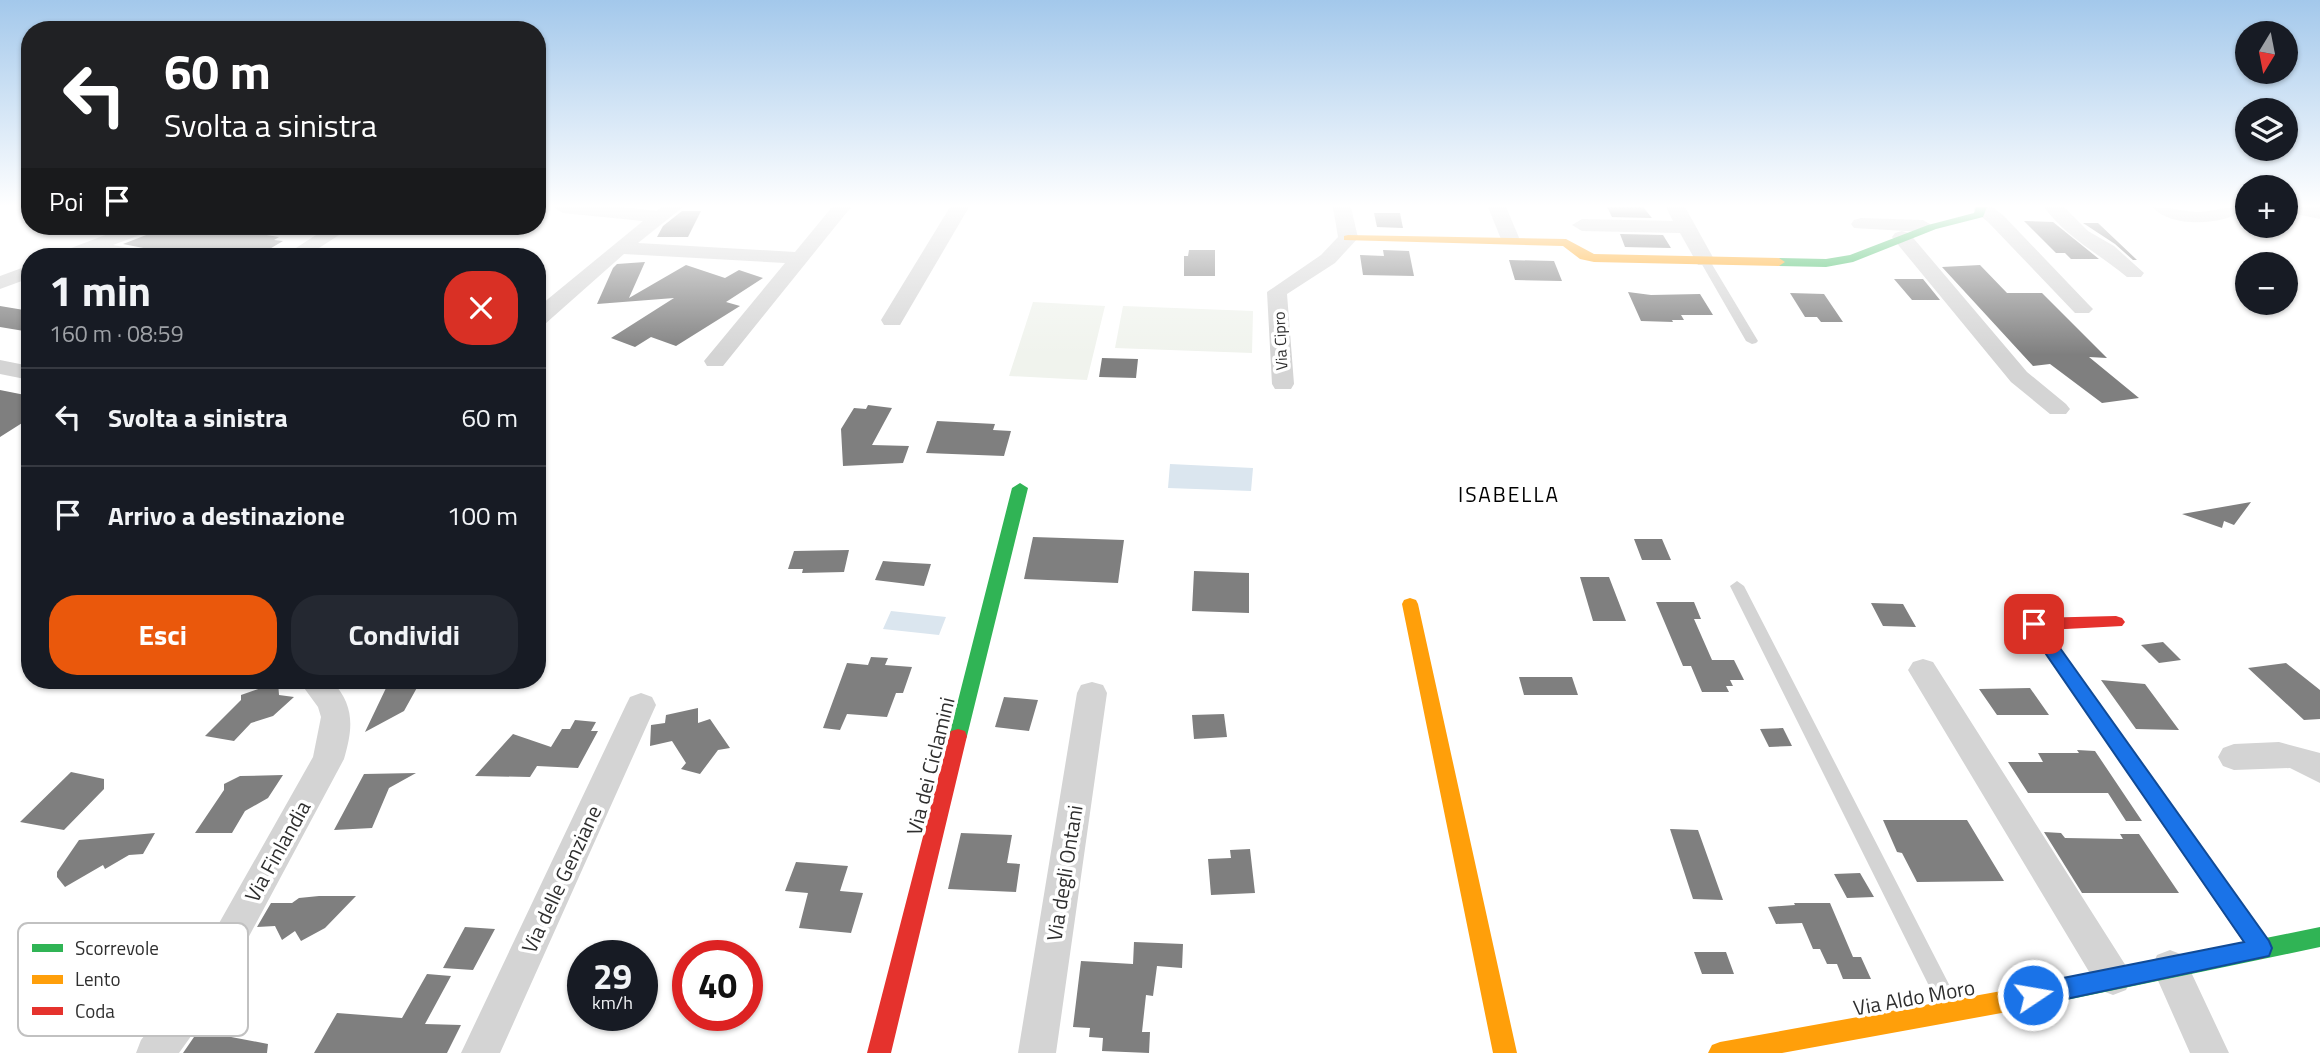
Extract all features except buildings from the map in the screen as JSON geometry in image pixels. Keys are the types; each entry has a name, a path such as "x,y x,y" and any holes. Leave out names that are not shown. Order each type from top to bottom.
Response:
{"street":[{"path":"546,311 609,256"},
{"path":"765,256 798,258"},
{"path":"892,320 930,256"},
{"name":"Via Cipro","path":"1283,384 1278,292 1330,256"},
{"path":"1585,256 1826,263 1857,256"},
{"path":"1702,256 1705,261"},
{"path":"1918,256 2019,377 2058,409"},
{"path":"2031,256 2082,309"},
{"path":"2114,256 2134,273"},
{"path":"715,361 798,258"},
{"path":"0,282 21,274"},
{"path":"0,288 21,292"},
{"path":"0,367 21,371"},
{"name":"Via dei Ciclamini","path":"879,1053 1020,488"},
{"path":"1410,604 1505,1053"},
{"path":"2116,622 2034,624 2261,948"},
{"path":"1923,670 2113,978"},
{"name":"Via Finlandia","path":"238,923 328,759 339,723 336,706 321,689"},
{"name":"Via degli Ontani","path":"1037,1053 1092,694"},
{"name":"Via delle Genziane","path":"480,1053 641,705"},
{"path":"2234,757 2282,754 2299,757 2320,771"},
{"name":"Via Aldo Moro","path":"1720,1053 1953,1013 2320,937"},
{"path":"2170,968 2210,1053"},
{"name":"Via Finlandia","path":"155,1053 168,1036"}],"lane":[{"path":"1705,261 1752,341"},
{"path":"1737,586 1953,1013"}],"shaded area":[{"path":"1033,302 1105,306 1087,380 1009,376"},
{"path":"1123,306 1253,311 1252,353 1115,348"},
{"path":"1170,464 1253,468 1251,491 1168,488"},
{"path":"891,611 946,617 939,635 883,629"}],"traffic: fast":[{"path":"1779,262 1826,263 1858,256"},
{"path":"958,736 1020,488"},
{"path":"2029,997 2320,937"}],"traffic: slow":[{"path":"1585,256 1779,262"},
{"path":"1410,604 1505,1053"},
{"path":"1720,1053 2029,997"}],"traffic: jam":[{"path":"2116,622 2034,624 2261,949"},
{"path":"879,1053 958,736"}],"district":[{"name":"ISABELLA","path":"1509,494"}],"route":[{"path":"2033,995 2261,948 2034,624"}]}
